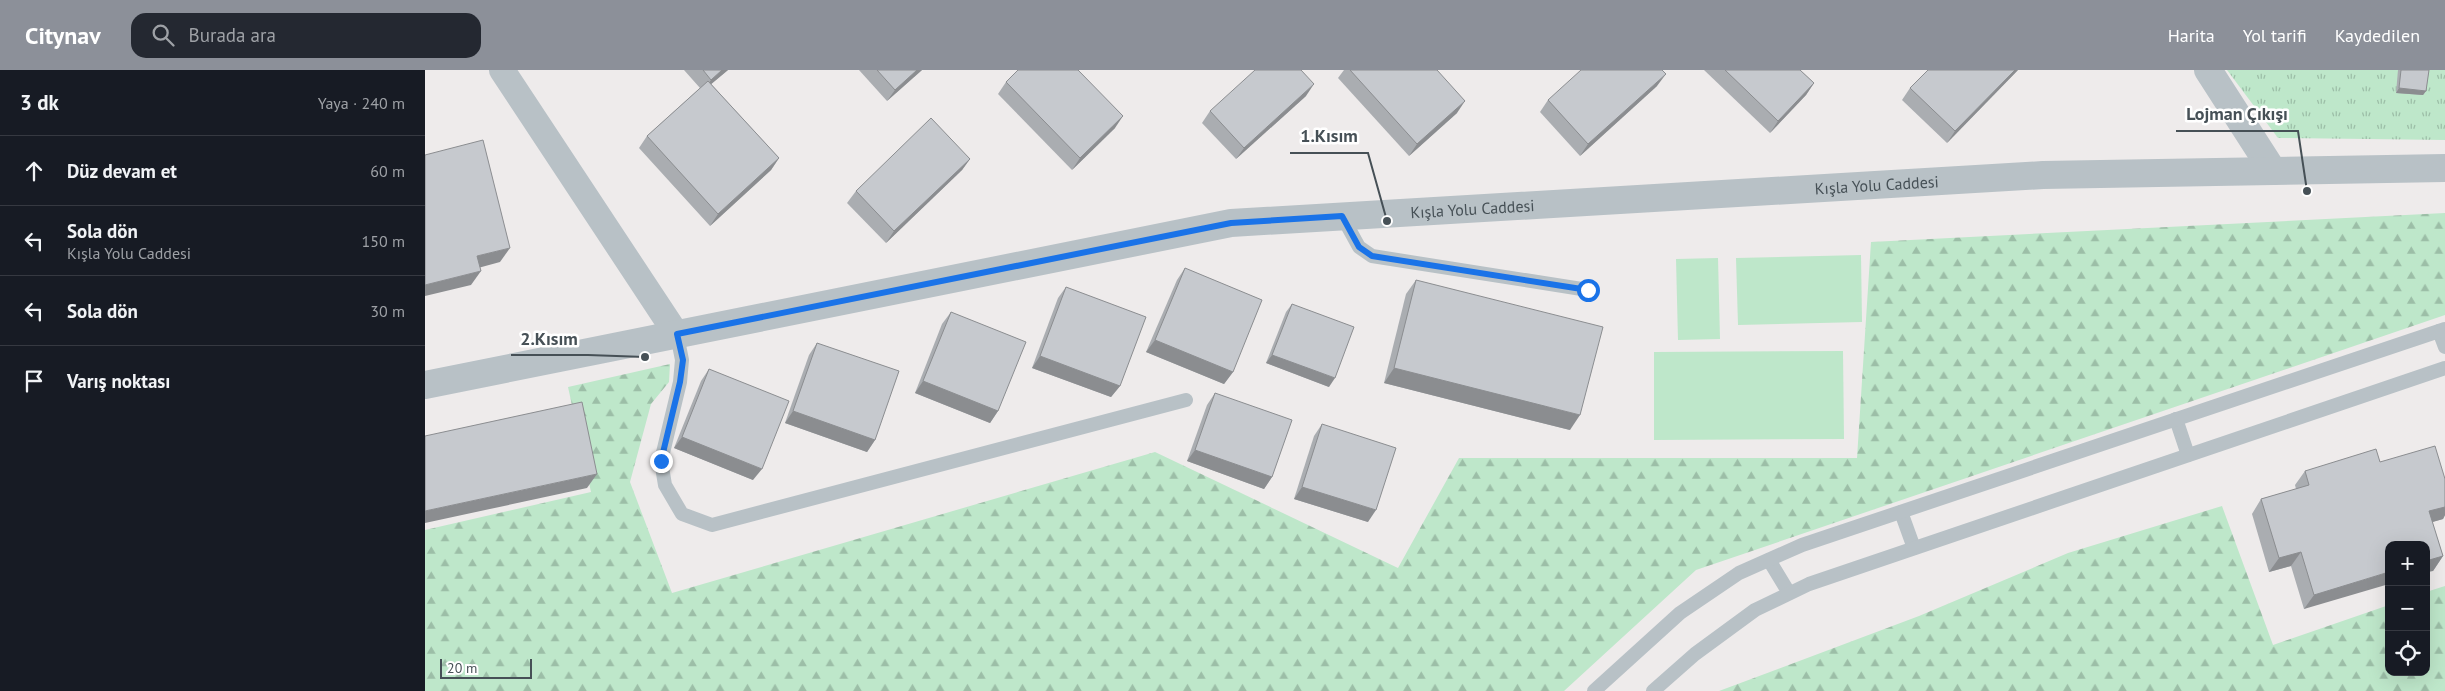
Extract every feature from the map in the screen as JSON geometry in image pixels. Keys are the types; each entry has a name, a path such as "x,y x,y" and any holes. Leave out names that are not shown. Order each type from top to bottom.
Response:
{"street":[{"path":"502,70 677,334"},
{"path":"2208,70 2273,171"},
{"name":"Kışla Yolu Caddesi","path":"425,385 1231,223 2043,175 2445,168"}],"lane":[{"path":"1342,216 1359,247 1372,256 1588,290"},
{"path":"1595,691 1680,613 1739,573 1802,545 2442,330 2445,347"},
{"path":"677,334 683,360 680,382 661,461 665,485 682,514 712,525 1186,400"},
{"path":"1653,691 1695,654 1755,610 1809,584 2445,368"},
{"path":"2176,419 2188,456"},
{"path":"1901,512 1914,548"},
{"path":"1769,560 1789,593"}],"green space":[{"path":"2227,70 2445,70 2445,140 2278,138"},
{"path":"2445,213 2445,315 1696,570 1564,691 425,691 425,530 591,492 568,387 670,364 669,382 651,404 630,482 672,593 1155,452 1398,568 1459,458 1857,458 1871,242"},
{"path":"1861,255 1862,322 1738,325 1736,258"},
{"path":"1718,258 1720,339 1678,340 1676,259"},
{"path":"1843,351 1844,439 1654,440 1654,352"},
{"path":"2222,506 2273,645 2385,606 2385,676 2430,676 2430,591 2445,586 2445,691 1719,691 1919,616 2068,553"}],"building":[{"path":"703,70 722,70 711,80"},
{"path":"877,70 917,70 895,90"},
{"path":"1018,70 1078,70 1123,116 1080,158 1006,82"},
{"path":"1255,70 1301,70 1314,84 1244,148 1210,111"},
{"path":"1350,70 1437,70 1465,101 1417,144"},
{"path":"1581,70 1662,70 1666,74 1588,144 1548,100"},
{"path":"1725,70 1800,70 1814,83 1778,121"},
{"path":"1928,70 2015,70 1955,131 1910,88"},
{"path":"2401,70 2429,70 2426,91 2399,88"},
{"path":"708,81 779,158 718,214 647,136"},
{"path":"931,118 970,159 894,231 856,191"},
{"path":"483,140 510,248 477,256 481,271 425,285 425,155"},
{"path":"1185,268 1262,300 1233,372 1155,340"},
{"path":"1416,280 1603,327 1580,415 1394,368"},
{"path":"1066,287 1146,317 1120,386 1040,356"},
{"path":"1292,304 1354,327 1335,378 1272,355"},
{"path":"951,312 1026,342 998,411 923,381"},
{"path":"817,343 899,371 875,440 793,411"},
{"path":"709,369 789,401 762,469 682,437"},
{"path":"1215,393 1292,420 1272,477 1195,450"},
{"path":"582,402 597,474 425,511 425,436"},
{"path":"1322,424 1396,448 1376,510 1302,487"},
{"path":"2435,446 2445,479 2445,507 2429,511 2443,556 2430,560 2430,541 2385,541 2385,573 2314,595 2301,552 2279,558 2261,499 2309,485 2305,471 2376,449 2380,462"}],"place":[{"name":"Lojman Çıkışı","path":"2307,191"},
{"name":"1.Kısım","path":"1387,221"},
{"name":"2.Kısım","path":"645,357"}],"route":[{"path":"661,461 680,382 683,360 677,334 1231,223 1342,216 1359,247 1372,256 1588,290"}]}
